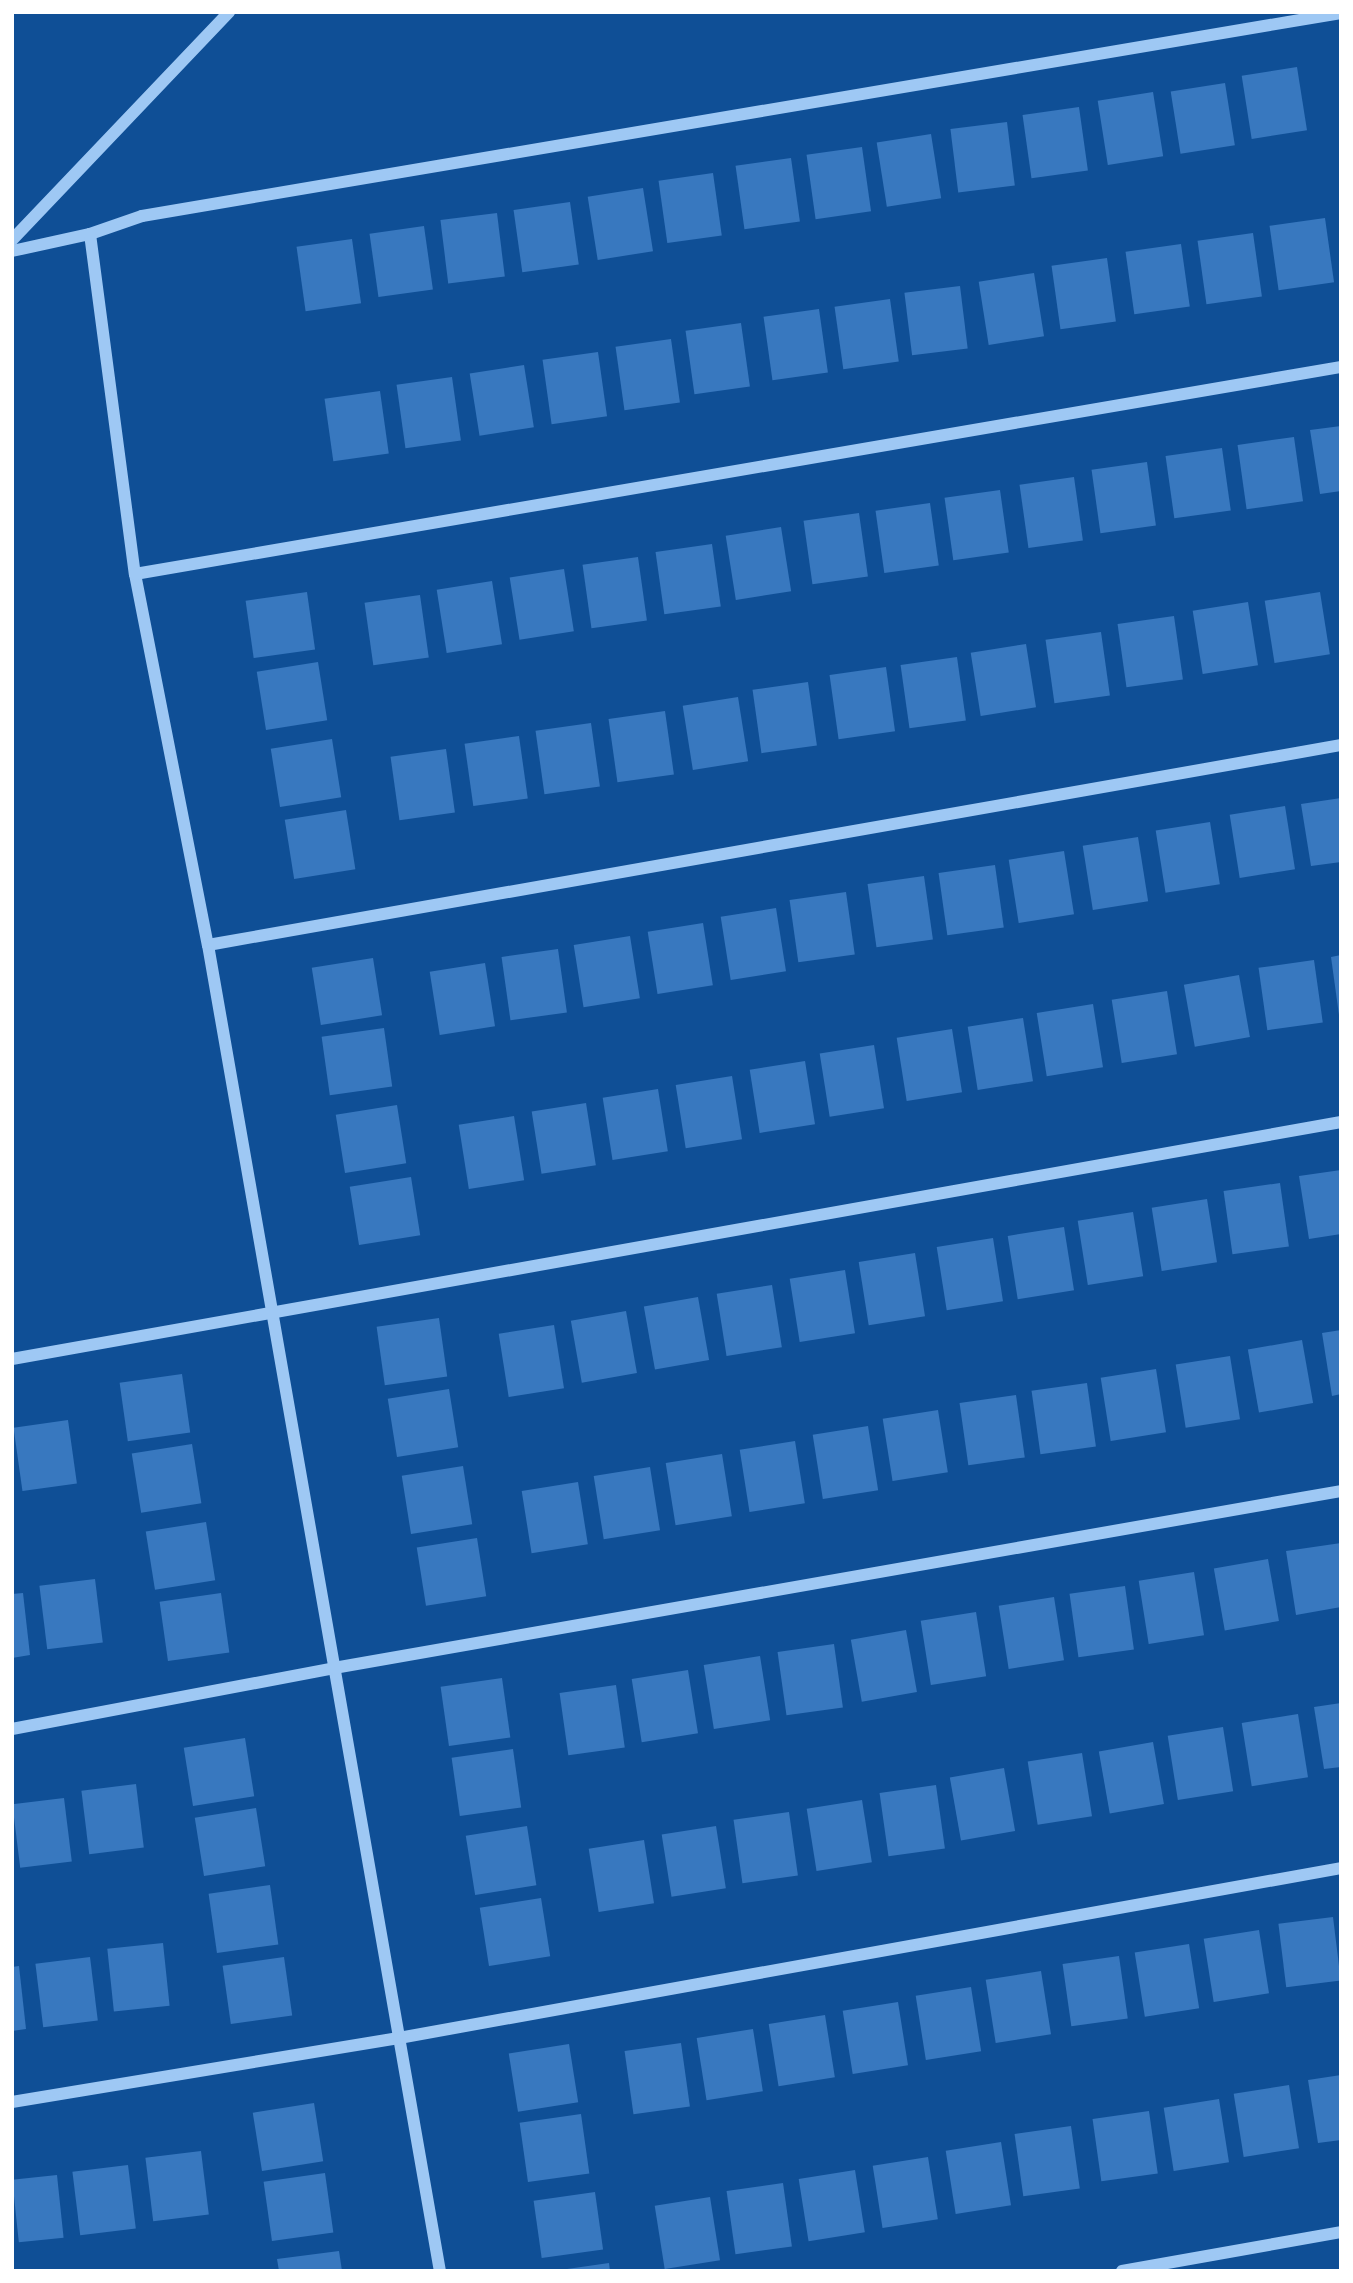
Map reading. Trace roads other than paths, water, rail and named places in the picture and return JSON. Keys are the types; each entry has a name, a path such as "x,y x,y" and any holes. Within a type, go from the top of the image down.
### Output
{"street":[{"path":"12,240 229,12"},
{"path":"12,251 90,234 142,216 1341,13"},
{"path":"90,234 135,574 208,945 440,2271"},
{"path":"135,574 1341,367"},
{"path":"208,945 1341,745"},
{"path":"12,1359 272,1309 1341,1122"},
{"path":"12,1729 334,1668 1341,1491"},
{"path":"12,2102 399,2038 1341,1868"},
{"path":"1122,2271 1341,2232"}]}
